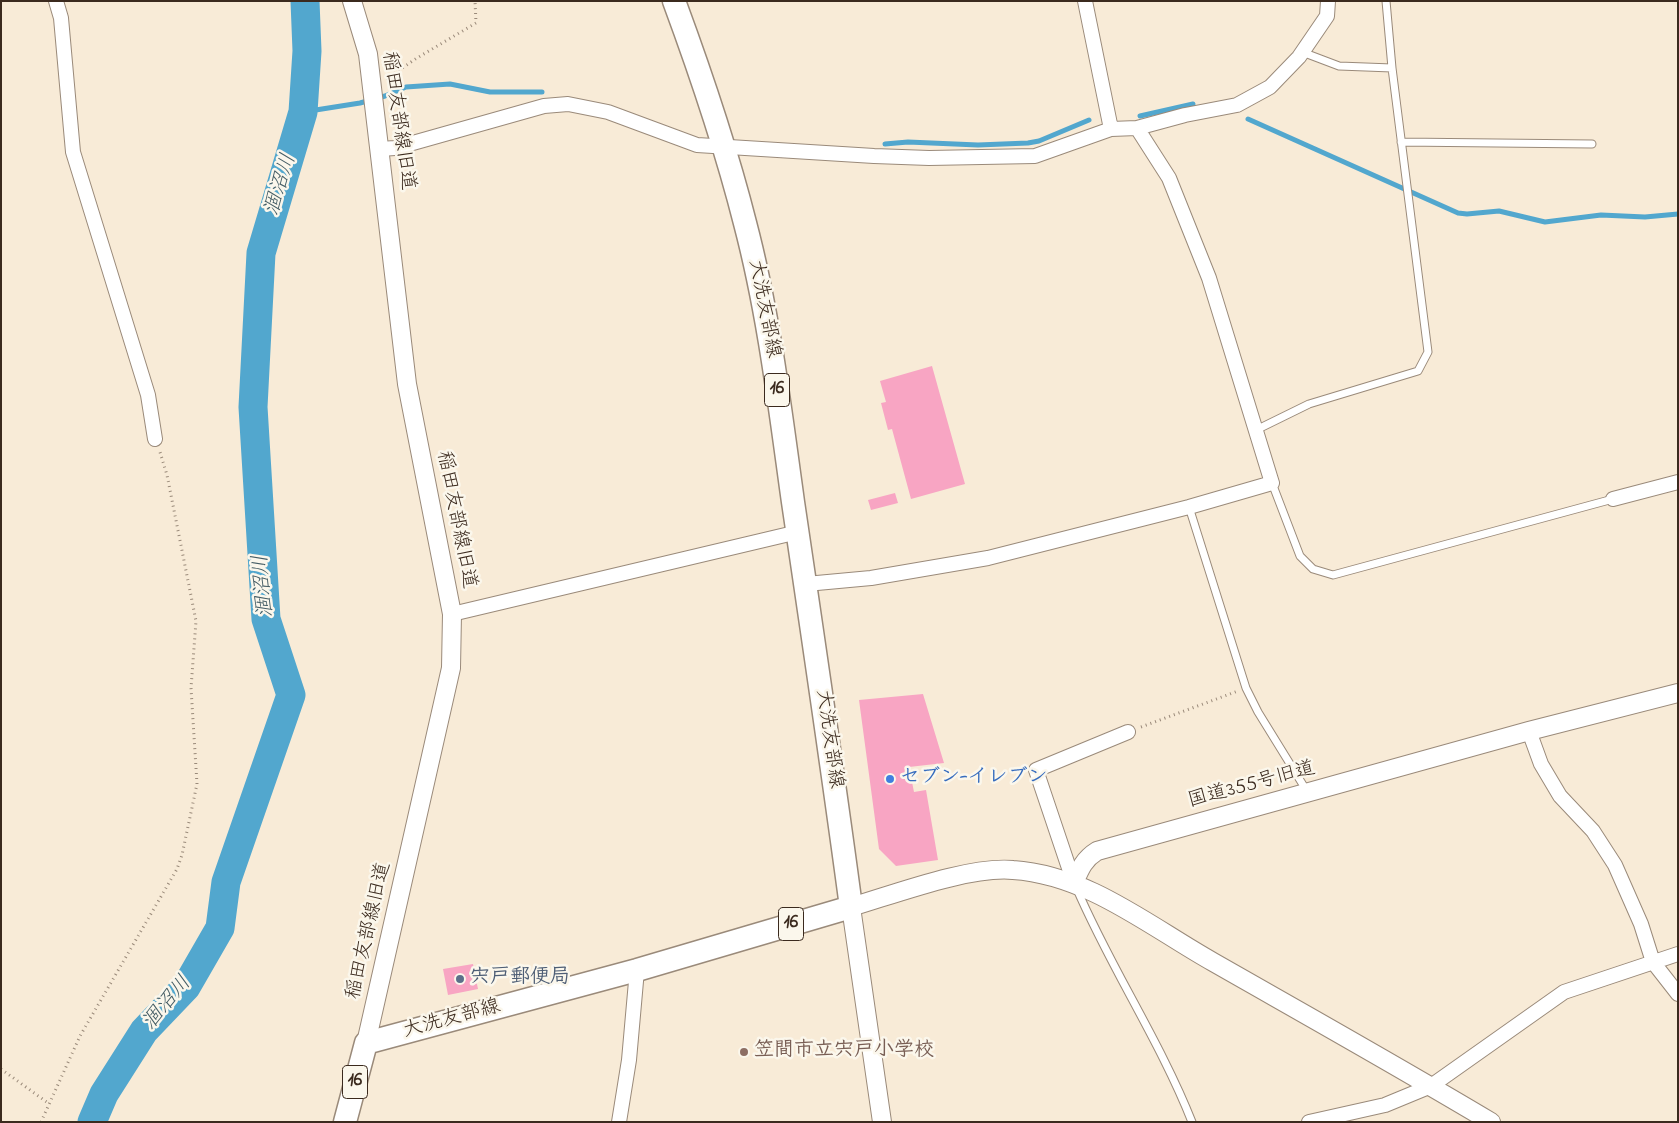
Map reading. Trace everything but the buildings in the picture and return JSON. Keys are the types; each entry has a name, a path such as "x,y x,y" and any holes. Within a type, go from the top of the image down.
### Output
{"main road":[{"name":"大洗友部線","path":"366,1043 637,970 852,907 806,584 758,278 724,148 674,1"},
{"name":"16","path":"345,1122 366,1043"}],"street":[{"path":"56,1 61,18 73,152 148,395 155,439"},
{"name":"稲田友部線旧道","path":"352,1 368,54 407,384 452,614 453,642 451,668 366,1043"},
{"path":"1085,1 1111,129"},
{"path":"380,149 395,148 544,106 568,104 608,112 697,145 929,158 1035,156 1111,129 1138,128 1185,115 1237,105 1270,87 1302,52 1327,16 1328,1"},
{"path":"806,584 871,578 937,568 1189,507 1272,483 1210,278 1169,178 1138,128"},
{"path":"1613,499 1678,482"},
{"path":"452,614 798,532"},
{"name":"国道355号旧道","path":"1074,882 1082,864 1097,851 1529,731 1678,693"},
{"path":"1529,731 1541,764 1560,796 1593,832 1615,865 1641,924 1653,962 1678,994"},
{"path":"1074,882 1036,770 1128,732"},
{"path":"882,1122 852,907 990,870 1012,870 1074,882 1492,1122"},
{"path":"1309,1122 1384,1105 1431,1086 1564,992 1678,954"},
{"path":"619,1122 630,1060 637,970"}],"lane":[{"path":"1256,430 1309,404 1418,371 1428,352 1392,68 1386,1"},
{"path":"1302,52 1339,66 1392,68"},
{"path":"1401,142 1592,144"},
{"path":"1272,483 1300,556 1313,569 1332,575 1613,499"},
{"path":"1189,507 1246,688 1258,712 1308,793"},
{"path":"1074,882 1093,926 1123,981 1192,1122"}],"path":[{"path":"372,90 416,58 476,23 475,1"},
{"path":"41,1122 48,1103 84,1028 177,869 182,855 197,784 191,688 196,621 167,475 155,439"},
{"path":"1128,732 1246,688"},
{"path":"1,1069 48,1103"}],"waterway":[{"name":"涸沼川","path":"92,1122 104,1094 144,1031 186,987 220,928 226,882 291,695 266,619 253,407 261,253 303,112 307,51 305,1"},
{"path":"303,112 360,103 385,96 406,87 450,84 490,92 542,92"},
{"path":"1140,116 1193,104"},
{"path":"1248,119 1458,213 1499,211 1545,222 1601,215 1645,217 1678,214"},
{"path":"885,144 908,142 978,145 1028,143 1039,141 1089,120"}],"place":[{"name":"セブン-イレブン","path":"890,779"},
{"name":"宍戸郵便局","path":"460,979"},
{"name":"笠間市立宍戸小学校","path":"744,1052"}]}
